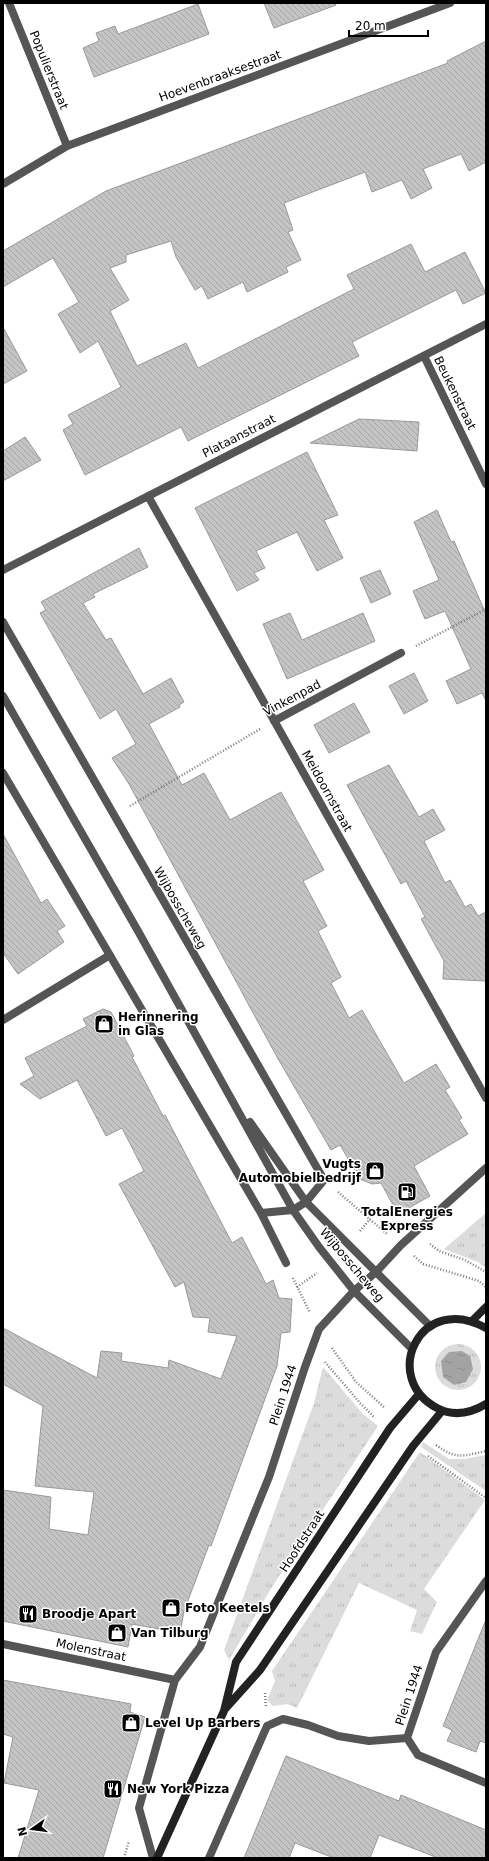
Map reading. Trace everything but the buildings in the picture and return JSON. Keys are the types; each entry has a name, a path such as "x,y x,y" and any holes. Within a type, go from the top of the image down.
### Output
{"main road":[{"path":"473,1320 486,1307"},
{"path":"486,1328 473,1320 462,1318 451,1318 430,1326 419,1337 412,1349 410,1360 410,1372 413,1384 419,1394 429,1404 442,1411 465,1413 486,1404"},
{"name":"Hoofdstraat","path":"157,1858 224,1711 236,1662 390,1428 419,1394"},
{"name":"Hoofdstraat","path":"224,1711 260,1670 413,1446 442,1411"}],"street":[{"name":"Populierstraat","path":"9,3 67,146"},
{"name":"Hoevenbraaksestraat","path":"3,184 67,146 450,3"},
{"name":"Plataanstraat","path":"3,570 486,324"},
{"name":"Beukenstraat","path":"424,356 486,484"},
{"name":"Meidoornstraat","path":"148,496 486,1098"},
{"name":"Wijbosscheweg","path":"3,622 113,816 324,1180 306,1202 293,1210 261,1213"},
{"name":"Vinkenpad","path":"274,721 401,653"},
{"name":"Wijbosscheweg","path":"3,696 228,1091 293,1210 319,1247 354,1291 412,1349"},
{"path":"3,773 261,1213 286,1263"},
{"path":"3,1020 110,955"},
{"name":"Wijbosscheweg","path":"228,1091 306,1202 430,1326"},
{"name":"Plein 1944","path":"175,1680 200,1647 269,1478 319,1329 354,1291 376,1272 414,1232 486,1168"},
{"name":"Plein 1944","path":"407,1738 436,1652 486,1581"},
{"name":"Molenstraat","path":"3,1644 175,1680"},
{"path":"153,1858 139,1808 175,1680"},
{"path":"210,1858 267,1726 283,1719 308,1725 338,1736 369,1741 407,1738 418,1755 486,1783"}],"path":[{"path":"401,653 486,609"},
{"name":"Vinkenpad","path":"113,816 274,721"},
{"path":"414,1232 439,1251 465,1260 486,1272"},
{"path":"286,1263 319,1329"}],"green space":[{"path":"486,1213 486,1268 478,1262 444,1249"},
{"path":"454,1344 462,1344 471,1348 477,1354 481,1367 477,1380 471,1386 462,1390 454,1390 445,1386 439,1380 435,1371 435,1363 439,1354 445,1348"},
{"path":"323,1367 362,1413 378,1426 272,1587 229,1660 224,1650 314,1403"},
{"path":"423,1442 449,1459 464,1459 486,1455 486,1491 421,1447"},
{"path":"420,1452 485,1500 424,1589 437,1602 422,1634 410,1631 417,1610 359,1583 297,1708 288,1704 273,1706 267,1700 275,1681 272,1671"}],"water":[{"path":"462,1351 470,1356 473,1369 466,1382 454,1385 443,1377 441,1361 449,1352"}],"place":[{"name":"Herinnering in Glas","path":"104,1024"},
{"name":"Vugts Automobielbedrijf","path":"375,1171"},
{"name":"TotalEnergies Express","path":"407,1192"},
{"name":"Foto Keetels","path":"171,1608"},
{"name":"Broodje Apart","path":"28,1614"},
{"name":"Van Tilburg","path":"117,1633"},
{"name":"Level Up Barbers","path":"131,1723"},
{"name":"New York Pizza","path":"113,1789"}]}
